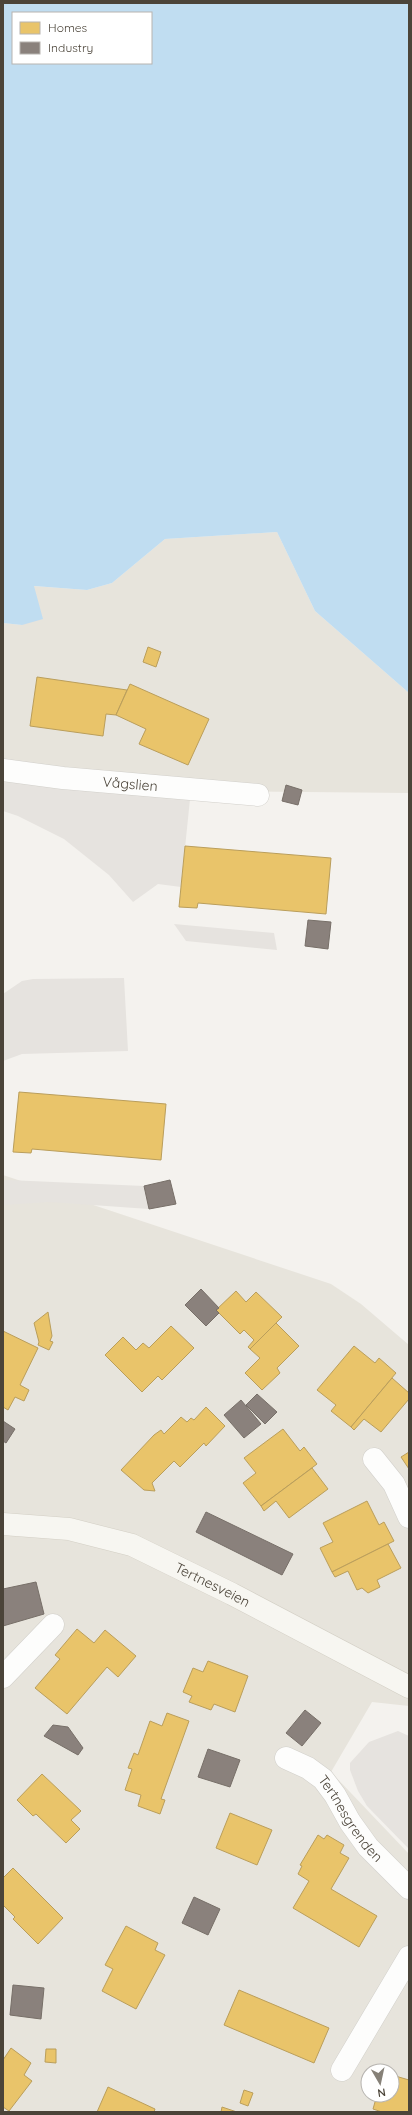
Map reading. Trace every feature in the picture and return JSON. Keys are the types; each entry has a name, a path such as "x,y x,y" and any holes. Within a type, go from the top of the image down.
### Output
{"main road":[{"name":"Tertnesveien","path":"3,1524 69,1529 132,1545 232,1594 409,1687"}],"street":[{"name":"Vågslien","path":"3,770 63,778 258,795"},
{"path":"374,1459 394,1484 409,1517"},
{"path":"3,1677 53,1625"},
{"name":"Tertnesgrenden","path":"286,1758 308,1768 323,1779 335,1795 350,1822 368,1847 409,1888"},
{"path":"342,2070 409,1957"}],"shaded area":[{"path":"277,532 315,611 409,693 409,793 3,789 3,623 22,625 33,586 87,590 112,583 165,539"},
{"path":"3,758 56,766 190,799 181,887 158,884 133,902 109,875 64,839 18,816 3,811"},
{"path":"174,924 274,933 277,950 186,941"},
{"path":"124,978 128,1051 22,1054 3,1061 3,994 22,981 33,979"},
{"path":"3,1175 331,1284 361,1304 409,1345 409,1706 372,1702 331,1772 409,1854 409,2112 3,2112"},
{"path":"3,1181 144,1186 149,1209 49,1202 3,1205"},
{"path":"398,1731 409,1736 409,1849 367,1806 358,1791 350,1770 350,1763 369,1742"}],"water":[{"path":"3,3 409,3 409,693 315,611 277,532 165,539 112,583 87,590 34,586 43,619 22,625 3,623"}],"building: Homes":[{"path":"148,647 161,652 156,667 143,662"},
{"path":"37,677 127,690 116,715 106,714 103,736 30,726"},
{"path":"130,684 209,719 188,765 139,744 146,729 116,715"},
{"path":"185,846 331,858 326,914 198,903 197,908 179,907"},
{"path":"19,1092 166,1104 161,1160 32,1149 31,1153 13,1152"},
{"path":"236,1291 246,1302 256,1292 282,1317 250,1349 248,1347 254,1340 244,1330 240,1334 216,1310"},
{"path":"48,1312 52,1336 50,1341 53,1342 49,1350 38,1345 39,1342 34,1323"},
{"path":"276,1323 299,1346 277,1368 280,1373 262,1390 245,1373 260,1358 250,1349"},
{"path":"171,1326 194,1348 162,1380 158,1376 142,1392 105,1355 123,1337 136,1350 143,1343 149,1348"},
{"path":"3,1331 38,1348 20,1385 29,1390 24,1401 15,1397 8,1410 3,1407"},
{"path":"354,1346 375,1363 379,1358 396,1373 351,1427 331,1411 336,1405 317,1390"},
{"path":"392,1378 409,1393 409,1399 381,1432 364,1419 354,1430 351,1427"},
{"path":"206,1407 225,1426 206,1446 204,1443 180,1467 174,1461 152,1483 155,1491 144,1490 121,1470 154,1435 161,1430 164,1434 181,1417 187,1422 191,1418 194,1420"},
{"path":"283,1429 300,1451 304,1447 317,1464 261,1506 243,1483 256,1473 244,1458"},
{"path":"409,1452 409,1469 401,1457"},
{"path":"312,1468 328,1489 289,1518 276,1501 264,1511 261,1506"},
{"path":"367,1501 379,1525 384,1522 394,1541 332,1572 320,1548 333,1542 323,1523"},
{"path":"388,1544 401,1568 377,1580 380,1587 368,1593 362,1588 357,1590 348,1571 335,1577 332,1572"},
{"path":"77,1629 94,1643 105,1630 136,1656 118,1677 107,1667 67,1714 35,1688 60,1659 55,1655"},
{"path":"208,1661 248,1676 235,1712 214,1704 211,1710 189,1702 192,1696 183,1692 193,1668 203,1672"},
{"path":"167,1713 189,1721 161,1799 165,1800 160,1814 138,1806 141,1795 125,1790 132,1769 128,1768 134,1753 138,1755 150,1721 162,1726"},
{"path":"42,1774 81,1811 71,1820 80,1829 66,1843 36,1814 33,1816 17,1800"},
{"path":"230,1813 272,1830 257,1865 216,1848"},
{"path":"318,1835 324,1839 327,1835 344,1845 340,1853 349,1858 331,1889 377,1916 359,1947 293,1908 309,1881 298,1874 302,1866 300,1865"},
{"path":"13,1868 63,1918 38,1944 13,1919 15,1917 3,1905 3,1878"},
{"path":"126,1926 158,1943 155,1950 165,1955 136,2009 102,1991 113,1969 105,1965"},
{"path":"239,1990 329,2028 314,2063 224,2025"},
{"path":"11,2048 31,2063 24,2075 32,2081 9,2111 3,2107 3,2060"},
{"path":"46,2049 56,2049 56,2063 45,2062"},
{"path":"400,2077 409,2080 409,2112 382,2112 373,2109 375,2103 400,2103"},
{"path":"108,2087 155,2109 154,2112 97,2112"},
{"path":"244,2090 253,2093 248,2106 240,2103"},
{"path":"222,2107 237,2112 221,2112"}],"building: Industry":[{"path":"286,785 302,790 298,805 282,801"},
{"path":"308,920 331,922 328,949 305,946"},
{"path":"170,1180 176,1204 149,1209 144,1186"},
{"path":"201,1289 219,1308 216,1310 219,1313 206,1326 185,1305"},
{"path":"257,1394 277,1412 265,1424 246,1405"},
{"path":"241,1400 261,1424 244,1438 224,1415"},
{"path":"3,1421 15,1429 6,1443 3,1441"},
{"path":"206,1512 293,1554 282,1575 196,1532"},
{"path":"36,1582 44,1614 3,1626 3,1589"},
{"path":"305,1710 321,1723 302,1746 286,1733"},
{"path":"53,1725 68,1727 83,1748 78,1755 44,1736"},
{"path":"208,1749 240,1760 230,1787 198,1777"},
{"path":"194,1897 220,1909 208,1935 182,1923"},
{"path":"13,1985 44,1988 41,2019 10,2015"}]}
